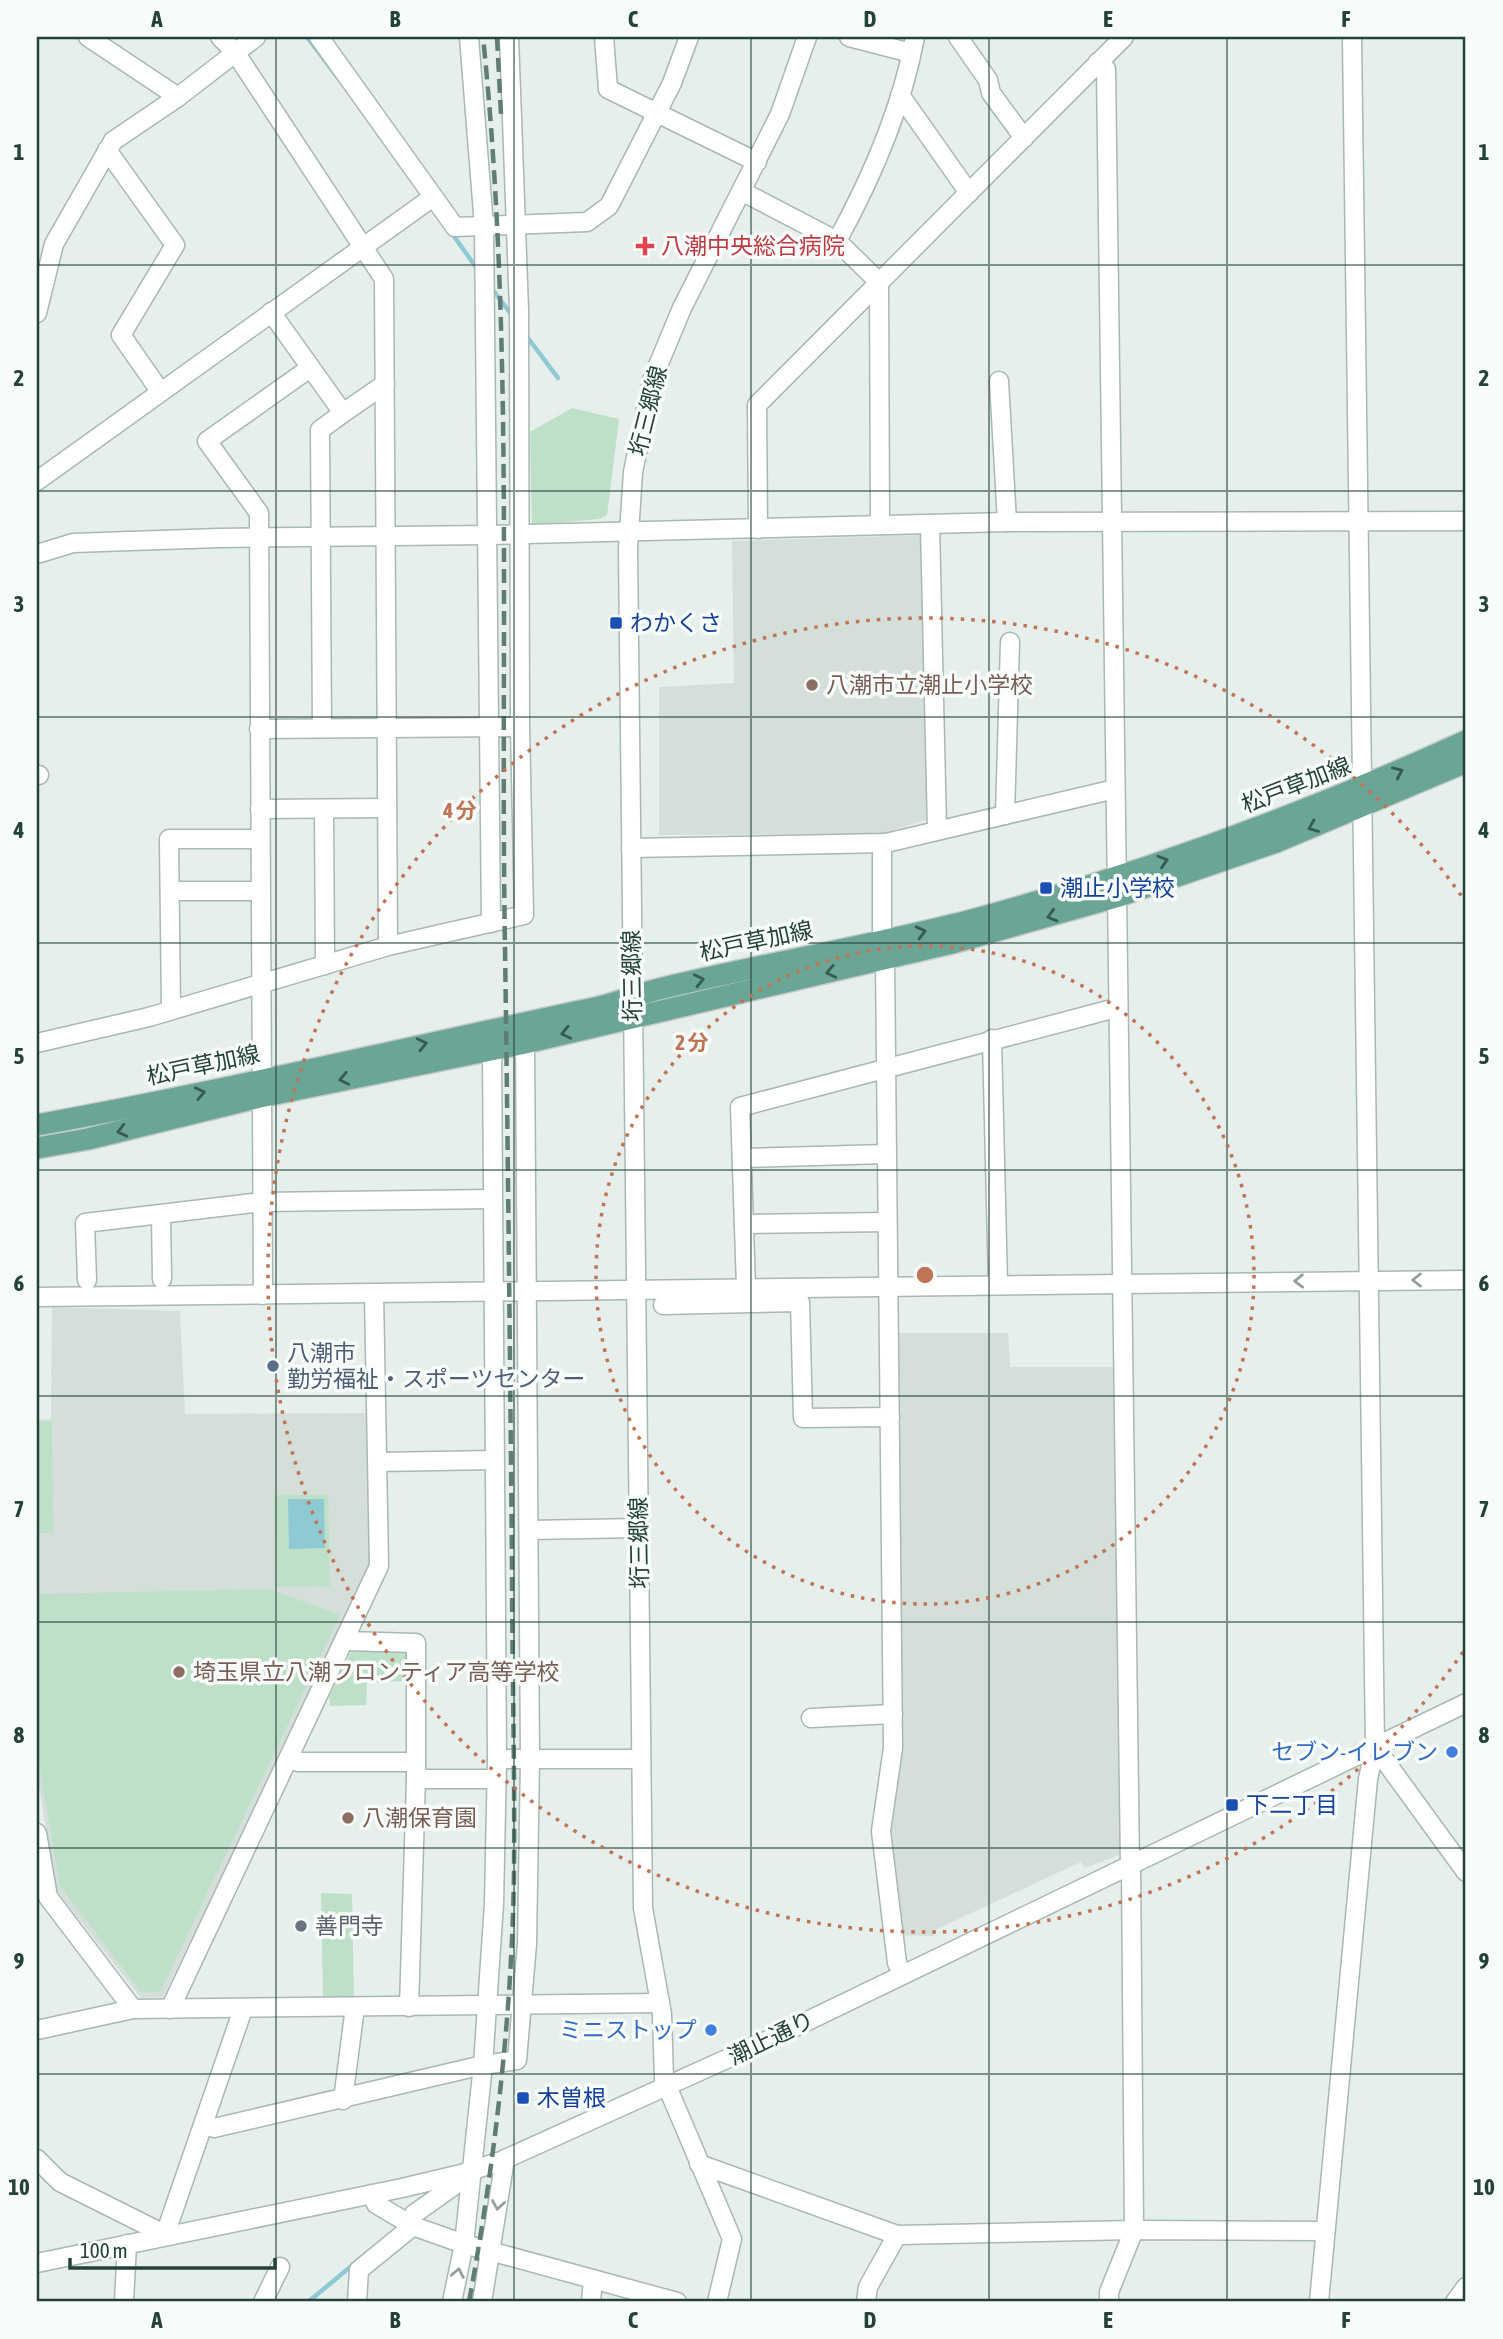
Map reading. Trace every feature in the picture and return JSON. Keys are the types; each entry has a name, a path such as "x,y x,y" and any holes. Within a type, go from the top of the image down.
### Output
{"main road":[{"name":"松戸草加線","path":"1362,797 1466,741"},
{"name":"松戸草加線","path":"37,1125 525,1043 633,1006 883,951 1053,897 1116,887 1281,821 1466,762"},
{"name":"松戸草加線","path":"37,1148 88,1139 260,1088 603,1006 633,1006"}],"street":[{"path":"88,37 178,97"},
{"path":"220,37 235,52 384,279 388,946"},
{"path":"37,313 46,244 113,141 178,97 256,37"},
{"path":"319,37 427,202 454,227 587,222 609,205 657,114 689,37"},
{"path":"469,37 485,263 491,923"},
{"path":"37,1043 171,1010 388,946 524,915 520,727 522,534 519,310 509,37"},
{"path":"604,37 608,89 757,162"},
{"name":"垳三郷線","path":"717,2302 732,2239 667,2088 660,2003 643,1908 629,530 633,472 652,380 682,309 757,162 796,74 807,37"},
{"path":"837,241 863,194 900,95 913,45 849,37"},
{"path":"958,37 988,80 991,93 1024,138"},
{"path":"758,529 757,405 1124,37"},
{"path":"1319,2302 1368,1779 1375,1747 1352,37"},
{"path":"1098,62 1106,69 1116,1008 1134,2230 1109,2292 1109,2302"},
{"path":"900,95 969,193"},
{"path":"107,150 176,245 121,335 160,391"},
{"path":"743,192 837,241 879,282 880,525"},
{"path":"37,481 427,202"},
{"path":"271,312 343,413"},
{"path":"263,1295 259,839 260,539 258,513 207,441 310,368"},
{"path":"999,381 1006,522"},
{"path":"322,729 320,430 385,384"},
{"path":"37,554 73,543 629,530 1006,522 1466,521"},
{"path":"930,525 937,830"},
{"path":"1005,815 1010,642"},
{"path":"259,729 520,727"},
{"path":"631,848 882,843 1115,789"},
{"path":"260,809 387,808"},
{"path":"324,809 325,965"},
{"path":"171,1010 169,839 259,839"},
{"path":"882,843 893,1748 881,1831 897,1963 903,1974"},
{"path":"170,891 260,891"},
{"path":"746,1287 740,1107 1116,1008"},
{"path":"992,1039 998,1284"},
{"path":"204,2125 214,2128 483,2065 517,2060 527,1944 530,1759 525,1043"},
{"path":"452,2302 464,2244 483,2065 497,1779 492,1049"},
{"path":"742,1158 886,1154"},
{"path":"87,1280 85,1223 261,1202 492,1199"},
{"path":"160,1215 162,1279"},
{"path":"744,1224 887,1222"},
{"path":"663,1305 888,1285 1466,1280"},
{"path":"37,1297 495,1293 527,1290 746,1287 801,1294"},
{"path":"170,2009 379,1566 374,1294"},
{"path":"801,1294 803,1418 890,1417"},
{"path":"379,1462 494,1460"},
{"path":"529,1530 639,1528"},
{"path":"345,1641 416,1643 416,1771 409,2007"},
{"name":"潮止通り","path":"37,2263 372,2194 470,2171 505,2159 667,2088 1466,1703"},
{"path":"811,1718 893,1714"},
{"path":"1375,1747 1466,1872"},
{"path":"289,1759 298,1762 497,1779"},
{"path":"497,1759 641,1759"},
{"path":"37,1833 42,1898 133,2009"},
{"path":"37,2030 133,2009 660,2003"},
{"path":"342,2100 355,2007"},
{"path":"37,2159 60,2182 164,2236 243,2009"},
{"path":"482,2302 505,2159"},
{"path":"699,2164 897,2235 1134,2230 1324,2231"},
{"path":"357,2302 359,2270 410,2224 414,2214 455,2185"},
{"path":"372,2194 376,2204 410,2224 464,2244 677,2302"},
{"path":"866,2302 868,2287 897,2235"},
{"path":"124,2302 127,2244"},
{"path":"263,2302 280,2267"},
{"path":"591,2302 593,2279"},
{"path":"1455,2302 1466,2287"}],"shaded area":[{"name":"八潮市立潮止小学校","path":"924,535 929,819 881,834 659,835 659,687 734,683 732,541"},
{"name":"埼玉県立八潮フロンティア高等学校","path":"52,1307 180,1311 185,1414 371,1413 370,1570 163,1997 141,1998 56,1890 37,1774 37,1420 51,1419"},
{"path":"894,1333 1008,1333 1010,1367 1114,1367 1124,1853 1085,1868 1081,1862 937,1929 933,1936 899,1935 884,1827"}],"green space":[{"path":"572,408 619,419 607,515 600,519 532,525 530,432"},
{"path":"52,1421 53,1533 37,1533 37,1422"},
{"path":"274,1495 328,1495 330,1586 275,1587"},
{"path":"269,1589 340,1615 160,1992 141,1992 60,1886 37,1751 37,1594"},
{"path":"404,1651 407,1654 406,1681 367,1683 366,1705 330,1706 329,1697 351,1652"},
{"path":"321,1893 352,1894 354,2000 323,2000"}],"water":[{"path":"288,1499 324,1499 325,1548 289,1549"}],"waterway":[{"path":"307,37 338,78"},
{"path":"451,232 478,270"},
{"path":"490,286 514,318"},
{"path":"525,334 558,378"},
{"path":"308,2302 355,2263"}],"railway":[{"path":"469,2302 487,2195 506,2034 514,1872 504,834 504,492 499,263 483,37"},
{"path":"497,37 501,114"}],"place":[{"name":"八潮中央総合病院","path":"645,246"},
{"name":"わかくさ","path":"616,623"},
{"name":"八潮市立潮止小学校","path":"812,685"},
{"name":"潮止小学校","path":"1046,888"},
{"name":"八潮市 勤労福祉・スポーツセンター","path":"273,1366"},
{"name":"埼玉県立八潮フロンティア高等学校","path":"179,1672"},
{"name":"セブン-イレブン","path":"1452,1752"},
{"name":"下二丁目","path":"1232,1805"},
{"name":"八潮保育園","path":"348,1818"},
{"name":"善門寺","path":"301,1926"},
{"name":"ミニストップ","path":"711,2030"},
{"name":"木曽根","path":"523,2098"}]}
